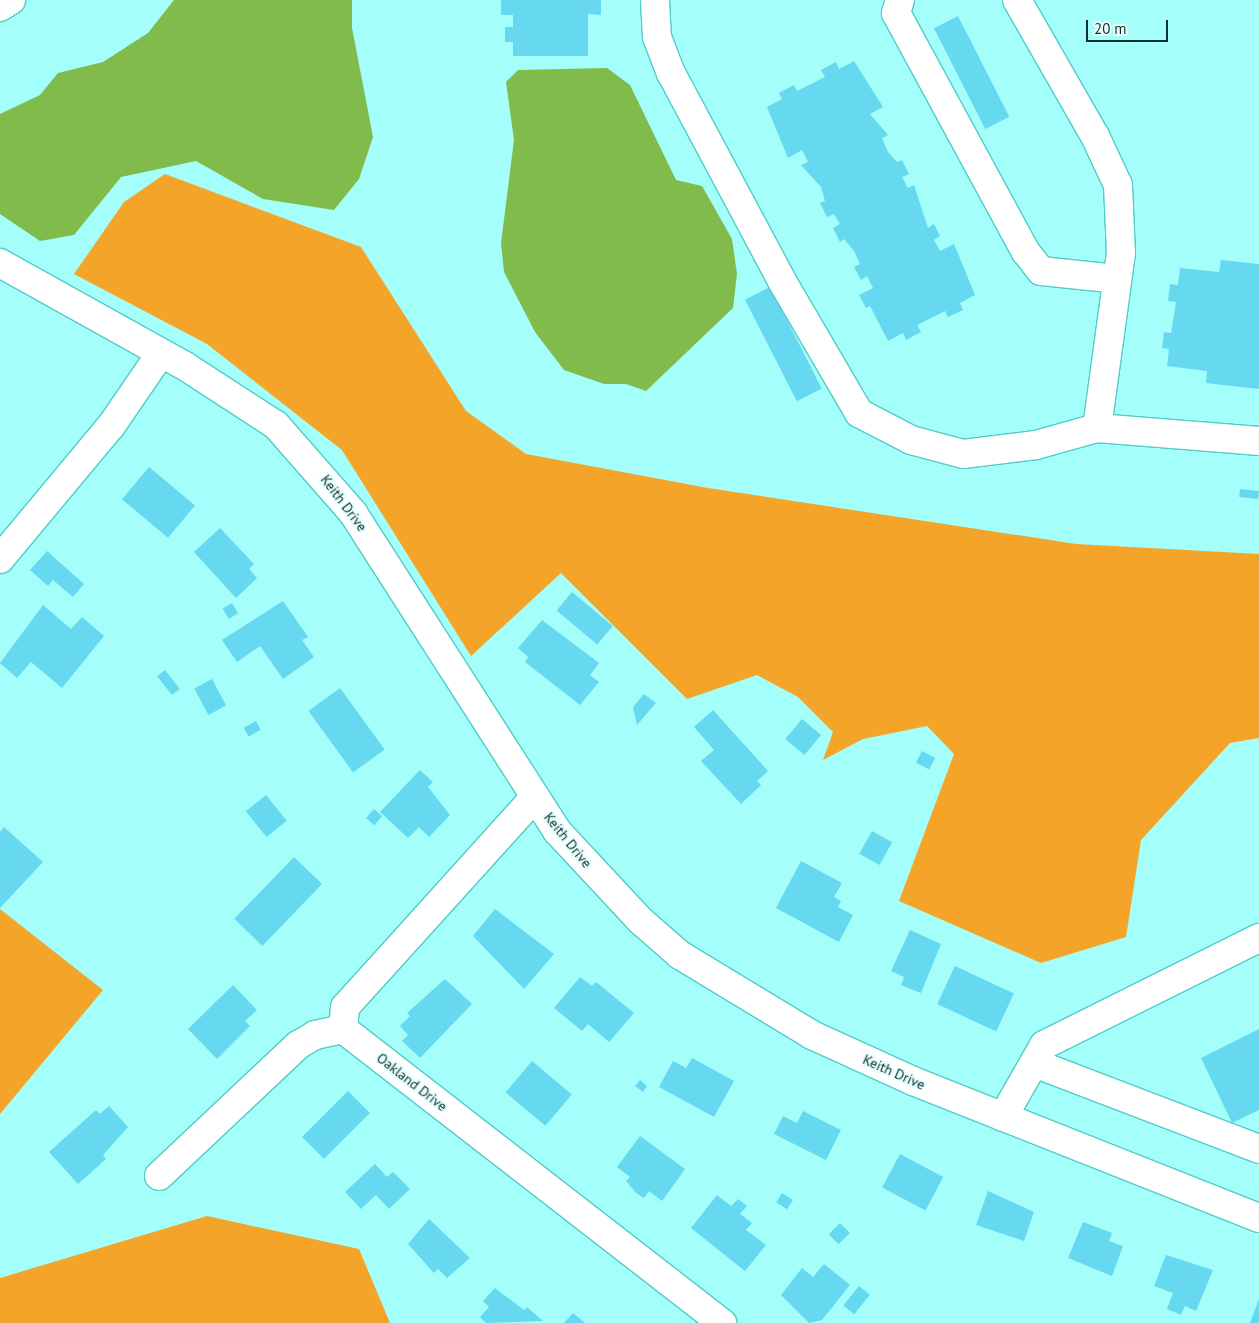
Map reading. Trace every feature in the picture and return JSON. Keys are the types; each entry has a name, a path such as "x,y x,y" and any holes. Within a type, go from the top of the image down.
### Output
{"street":[{"path":"0,7 10,0"},
{"path":"655,0 657,37 671,73 782,281 859,413 911,440 963,454 1036,445 1098,428 1259,441"},
{"path":"900,0 896,13 1026,252 1041,270 1117,279"},
{"path":"1017,0 1095,136 1118,185 1117,279 1098,428"},
{"name":"Keith Drive","path":"0,264 161,353 276,426 325,476 417,609 557,831 596,875 688,961 812,1035 1003,1117 1259,1218"},
{"path":"0,559 111,426 161,353"},
{"path":"159,1176 298,1045 315,1035 343,1029 344,1007 421,918 536,797"},
{"path":"1003,1117 1044,1045 1259,938"},
{"name":"Oakland Drive","path":"343,1029 722,1323"},
{"path":"1034,1063 1259,1148"}],"shaded area":[{"path":"174,0 352,0 352,28 373,137 359,179 334,210 263,199 196,161 121,177 74,235 40,241 0,214 0,114 40,95 58,73 103,62 148,33"},
{"path":"607,68 630,85 676,180 702,186 732,239 737,274 733,308 646,391 626,384 604,384 564,370 535,332 504,272 501,243 514,140 506,82 518,70"},
{"path":"165,174 361,247 466,411 526,454 708,488 1076,544 1259,554 1259,738 1230,743 1141,840 1126,937 1041,963 899,901 954,754 927,726 863,739 823,760 833,732 798,697 757,675 687,699 561,573 471,656 342,450 207,344 74,274 124,202"},
{"path":"0,909 103,990 0,1114"},
{"path":"207,1216 359,1249 390,1323 0,1323 0,1278"}],"building":[{"path":"501,0 601,0 601,15 588,14 588,56 513,56 513,42 505,42 505,27 513,27 513,15 501,15"},
{"path":"958,16 1009,117 985,129 934,28"},
{"path":"854,61 883,107 870,114 888,135 882,138 888,152 897,162 902,160 909,174 902,177 908,188 914,185 928,228 934,224 940,236 934,240 940,251 954,244 975,295 960,303 963,310 948,317 945,311 917,325 921,332 906,340 903,333 888,341 870,306 866,308 859,295 873,288 867,276 861,280 854,267 860,264 854,251 844,239 840,242 833,228 840,224 834,214 827,217 820,203 825,201 821,187 801,165 808,162 802,150 788,158 767,107 782,99 779,93 794,85 797,91 825,77 821,70 836,62 839,69"},
{"path":"1221,260 1259,264 1259,389 1206,383 1207,371 1167,366 1169,349 1162,348 1164,332 1171,333 1176,302 1168,301 1170,284 1178,285 1180,268 1219,272"},
{"path":"770,287 822,389 797,401 745,300"},
{"path":"149,467 195,506 168,538 122,499"},
{"path":"1240,489 1259,491 1258,499 1239,497"},
{"path":"220,528 254,564 249,569 257,578 236,598 194,552"},
{"path":"47,551 84,584 73,597 53,580 48,586 30,570"},
{"path":"572,592 613,626 597,644 557,610"},
{"path":"283,601 308,637 302,640 314,657 283,679 260,646 237,662 222,640"},
{"path":"232,603 238,613 229,619 223,609"},
{"path":"43,605 71,629 82,617 104,636 62,688 31,662 17,678 0,663"},
{"path":"542,620 599,663 590,675 599,682 580,705 525,662 528,657 518,648"},
{"path":"165,670 180,689 172,695 157,676"},
{"path":"212,679 226,705 208,715 194,688"},
{"path":"340,688 385,749 353,772 308,711"},
{"path":"644,694 656,703 637,725 633,707"},
{"path":"713,710 768,771 757,781 761,785 741,804 701,761 714,750 694,727"},
{"path":"802,719 821,735 804,755 785,739"},
{"path":"256,721 261,730 249,737 244,728"},
{"path":"922,751 935,758 929,770 916,762"},
{"path":"420,770 433,782 428,787 450,815 429,837 419,827 408,838 380,812"},
{"path":"266,795 287,821 267,837 246,811"},
{"path":"374,809 382,816 374,825 366,818"},
{"path":"4,827 43,862 0,908 0,832"},
{"path":"872,831 892,842 880,865 859,854"},
{"path":"294,857 322,884 262,946 234,919"},
{"path":"801,861 842,883 834,897 841,901 838,907 853,915 839,942 776,908"},
{"path":"495,909 554,954 524,989 473,936"},
{"path":"910,930 941,944 921,993 901,985 904,977 891,971"},
{"path":"955,966 1014,993 996,1032 937,1004"},
{"path":"580,977 592,986 596,982 634,1013 609,1042 588,1024 582,1031 554,1008"},
{"path":"445,979 472,1004 420,1058 402,1041 408,1035 400,1026 410,1016 407,1013"},
{"path":"233,985 257,1010 245,1021 250,1026 217,1059 188,1029"},
{"path":"1259,1029 1259,1110 1232,1123 1201,1058"},
{"path":"692,1058 734,1081 714,1117 659,1087 673,1061 686,1068"},
{"path":"532,1061 572,1094 545,1126 506,1092"},
{"path":"640,1080 647,1086 643,1092 635,1086"},
{"path":"348,1091 370,1113 324,1159 302,1137"},
{"path":"109,1106 128,1127 103,1155 106,1159 78,1184 49,1152 96,1110 100,1114"},
{"path":"803,1111 841,1130 826,1160 774,1134 783,1116 797,1123"},
{"path":"640,1136 685,1169 662,1201 649,1191 644,1198 636,1193 626,1181 630,1177 617,1167"},
{"path":"900,1154 943,1177 925,1211 882,1188"},
{"path":"375,1164 387,1177 393,1172 410,1189 389,1209 376,1195 361,1209 345,1192"},
{"path":"988,1191 1034,1212 1024,1241 976,1225"},
{"path":"782,1193 793,1200 787,1209 776,1202"},
{"path":"717,1195 731,1206 738,1199 747,1206 740,1214 752,1223 746,1230 766,1245 745,1271 691,1228"},
{"path":"429,1219 470,1258 447,1278 438,1269 434,1273 408,1244"},
{"path":"1083,1222 1112,1233 1109,1241 1123,1246 1112,1276 1068,1258"},
{"path":"840,1223 850,1233 839,1244 829,1234"},
{"path":"1166,1255 1213,1270 1196,1311 1185,1306 1181,1315 1167,1309 1173,1293 1154,1286"},
{"path":"824,1264 850,1285 822,1320 809,1323 781,1295 802,1268 813,1277"},
{"path":"859,1286 870,1295 854,1314 843,1305"},
{"path":"495,1288 524,1310 527,1307 543,1321 486,1323 480,1317 489,1307 483,1301"},
{"path":"1259,1299 1259,1323 1250,1323"},
{"path":"573,1313 585,1323 564,1323"}]}
